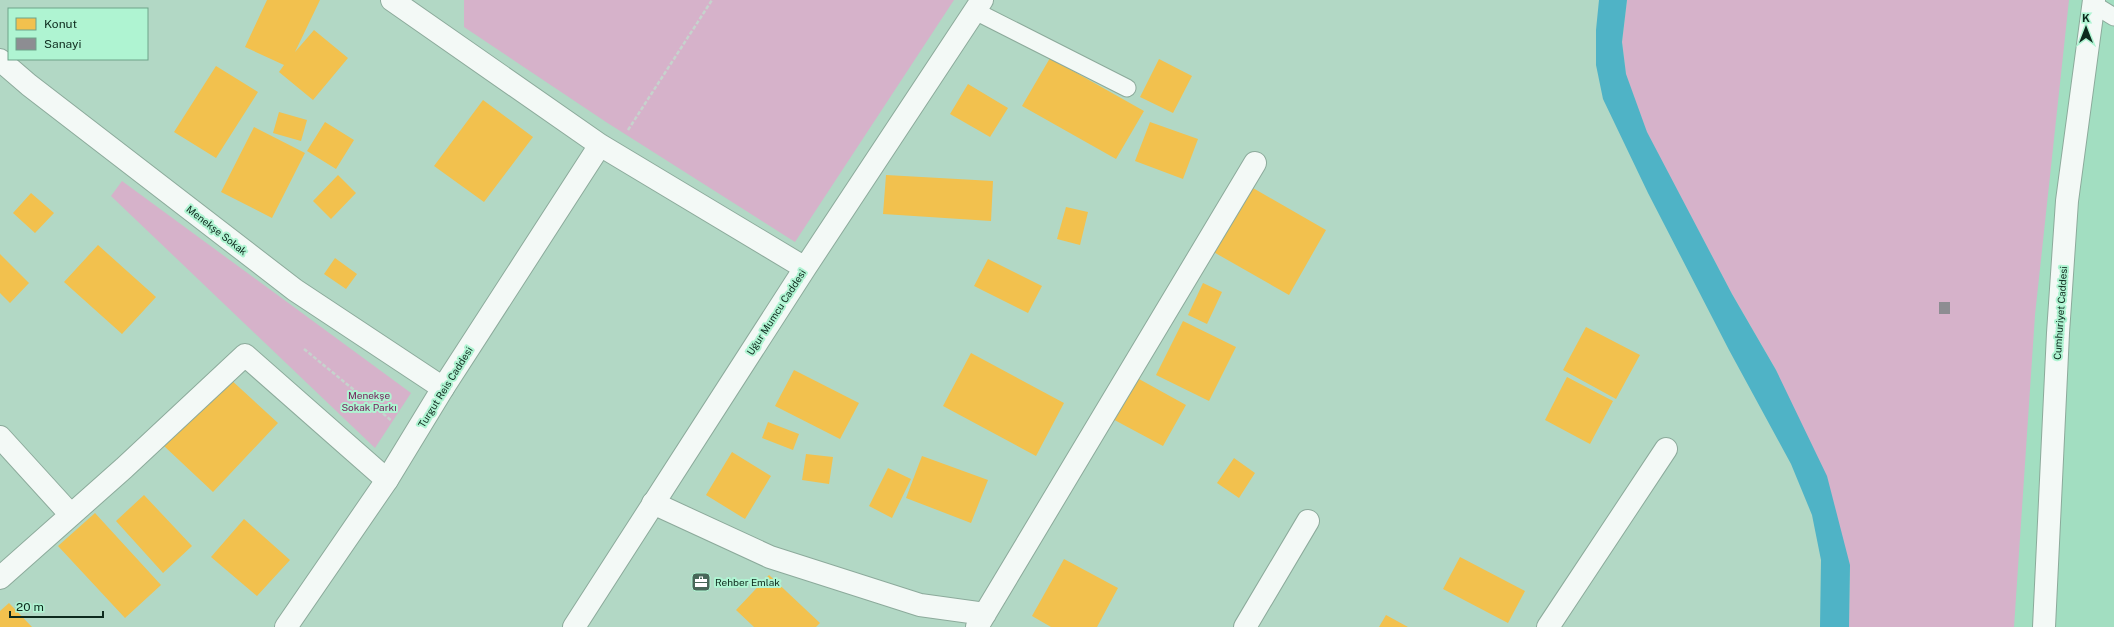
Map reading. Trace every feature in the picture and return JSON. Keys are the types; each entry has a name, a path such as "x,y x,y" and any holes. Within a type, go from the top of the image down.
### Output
{"street":[{"path":"392,0 600,145 805,268"},
{"name":"Cumhuriyet Caddesi","path":"2044,627 2058,333 2068,201 2093,2"},
{"name":"Uğur Mumcu Caddesi","path":"574,627 805,268 979,5"},
{"name":"Menekşe Sokak","path":"0,60 29,85 295,290 443,388"},
{"name":"Turgut Reis Caddesi","path":"286,627 387,480 414,438 443,388 600,145"},
{"path":"653,503 770,557 920,605 981,620 1255,163"},
{"path":"0,578 71,515 245,355 387,480"},
{"path":"0,437 71,515"},
{"path":"1548,627 1666,449"},
{"path":"1245,627 1308,521"}],"lane":[{"path":"2093,2 2114,17"},
{"path":"979,5 1127,88"}],"path":[{"path":"600,145 620,142 712,0"},
{"path":"304,349 414,438"}],"shaded area":[{"path":"1679,0 2114,0 2114,627 1879,627"}],"green space":[{"path":"464,0 954,0 795,242 606,122 464,27"},
{"path":"1627,0 2069,0 2035,315 2014,627 1849,627 1850,565 1776,370 1732,294 1647,133 1626,75 1622,42"},
{"name":"Menekşe Sokak Parkı","path":"122,181 411,393 375,448 111,196"}],"water":[{"path":"1599,0 1627,0 1622,42 1626,74 1647,132 1732,294 1776,370 1827,476 1850,565 1849,627 1820,627 1821,560 1812,515 1791,464 1729,350 1648,193 1603,99 1596,65 1596,30"}],"building: Konut":[{"path":"267,0 320,0 295,52 314,30 348,58 313,100 279,72 284,65 245,47"},
{"path":"1050,58 1144,111 1116,159 1022,106"},
{"path":"1159,59 1192,76 1173,113 1140,97"},
{"path":"216,66 258,92 216,158 174,132"},
{"path":"968,84 1008,108 990,137 950,114"},
{"path":"483,100 533,137 484,202 434,166"},
{"path":"279,112 307,120 301,141 273,133"},
{"path":"325,122 354,140 336,169 307,151"},
{"path":"1150,122 1198,139 1183,179 1135,161"},
{"path":"254,127 305,153 272,218 221,192"},
{"path":"338,175 356,193 331,219 313,201"},
{"path":"886,175 993,181 991,221 883,214"},
{"path":"1234,177 1326,230 1289,295 1196,242"},
{"path":"31,193 54,213 35,233 13,213"},
{"path":"1066,207 1088,212 1080,245 1057,239"},
{"path":"98,245 156,297 122,334 64,282"},
{"path":"0,254 29,283 10,303 0,293"},
{"path":"335,258 357,274 346,289 324,274"},
{"path":"988,259 1042,286 1028,313 974,286"},
{"path":"1203,283 1222,292 1207,324 1188,315"},
{"path":"1183,321 1236,347 1209,401 1156,375"},
{"path":"1586,327 1640,355 1616,399 1563,370"},
{"path":"971,353 1064,403 1036,456 943,406"},
{"path":"794,370 859,403 840,439 775,406"},
{"path":"1130,374 1186,405 1163,446 1107,416"},
{"path":"1567,377 1613,401 1590,444 1545,420"},
{"path":"229,378 278,423 213,492 164,446"},
{"path":"768,422 799,434 793,450 762,438"},
{"path":"732,452 771,476 745,519 706,495"},
{"path":"806,454 833,457 829,484 802,480"},
{"path":"922,456 988,480 971,523 906,498"},
{"path":"1234,458 1255,473 1239,498 1217,483"},
{"path":"888,468 911,479 892,518 869,506"},
{"path":"144,495 192,546 163,573 116,521"},
{"path":"95,513 161,585 125,618 58,546"},
{"path":"244,519 290,560 257,596 211,557"},
{"path":"1460,557 1525,591 1508,623 1443,589"},
{"path":"1064,559 1118,588 1097,627 1051,627 1032,616"},
{"path":"769,575 820,623 816,627 754,627 736,610"},
{"path":"9,603 32,627 0,627 0,611"},
{"path":"1386,615 1408,627 1379,627"}],"building: Sanayi":[{"path":"1939,302 1950,302 1950,314 1939,314"}],"place":[{"name":"Rehber Emlak","path":"701,582"}]}
